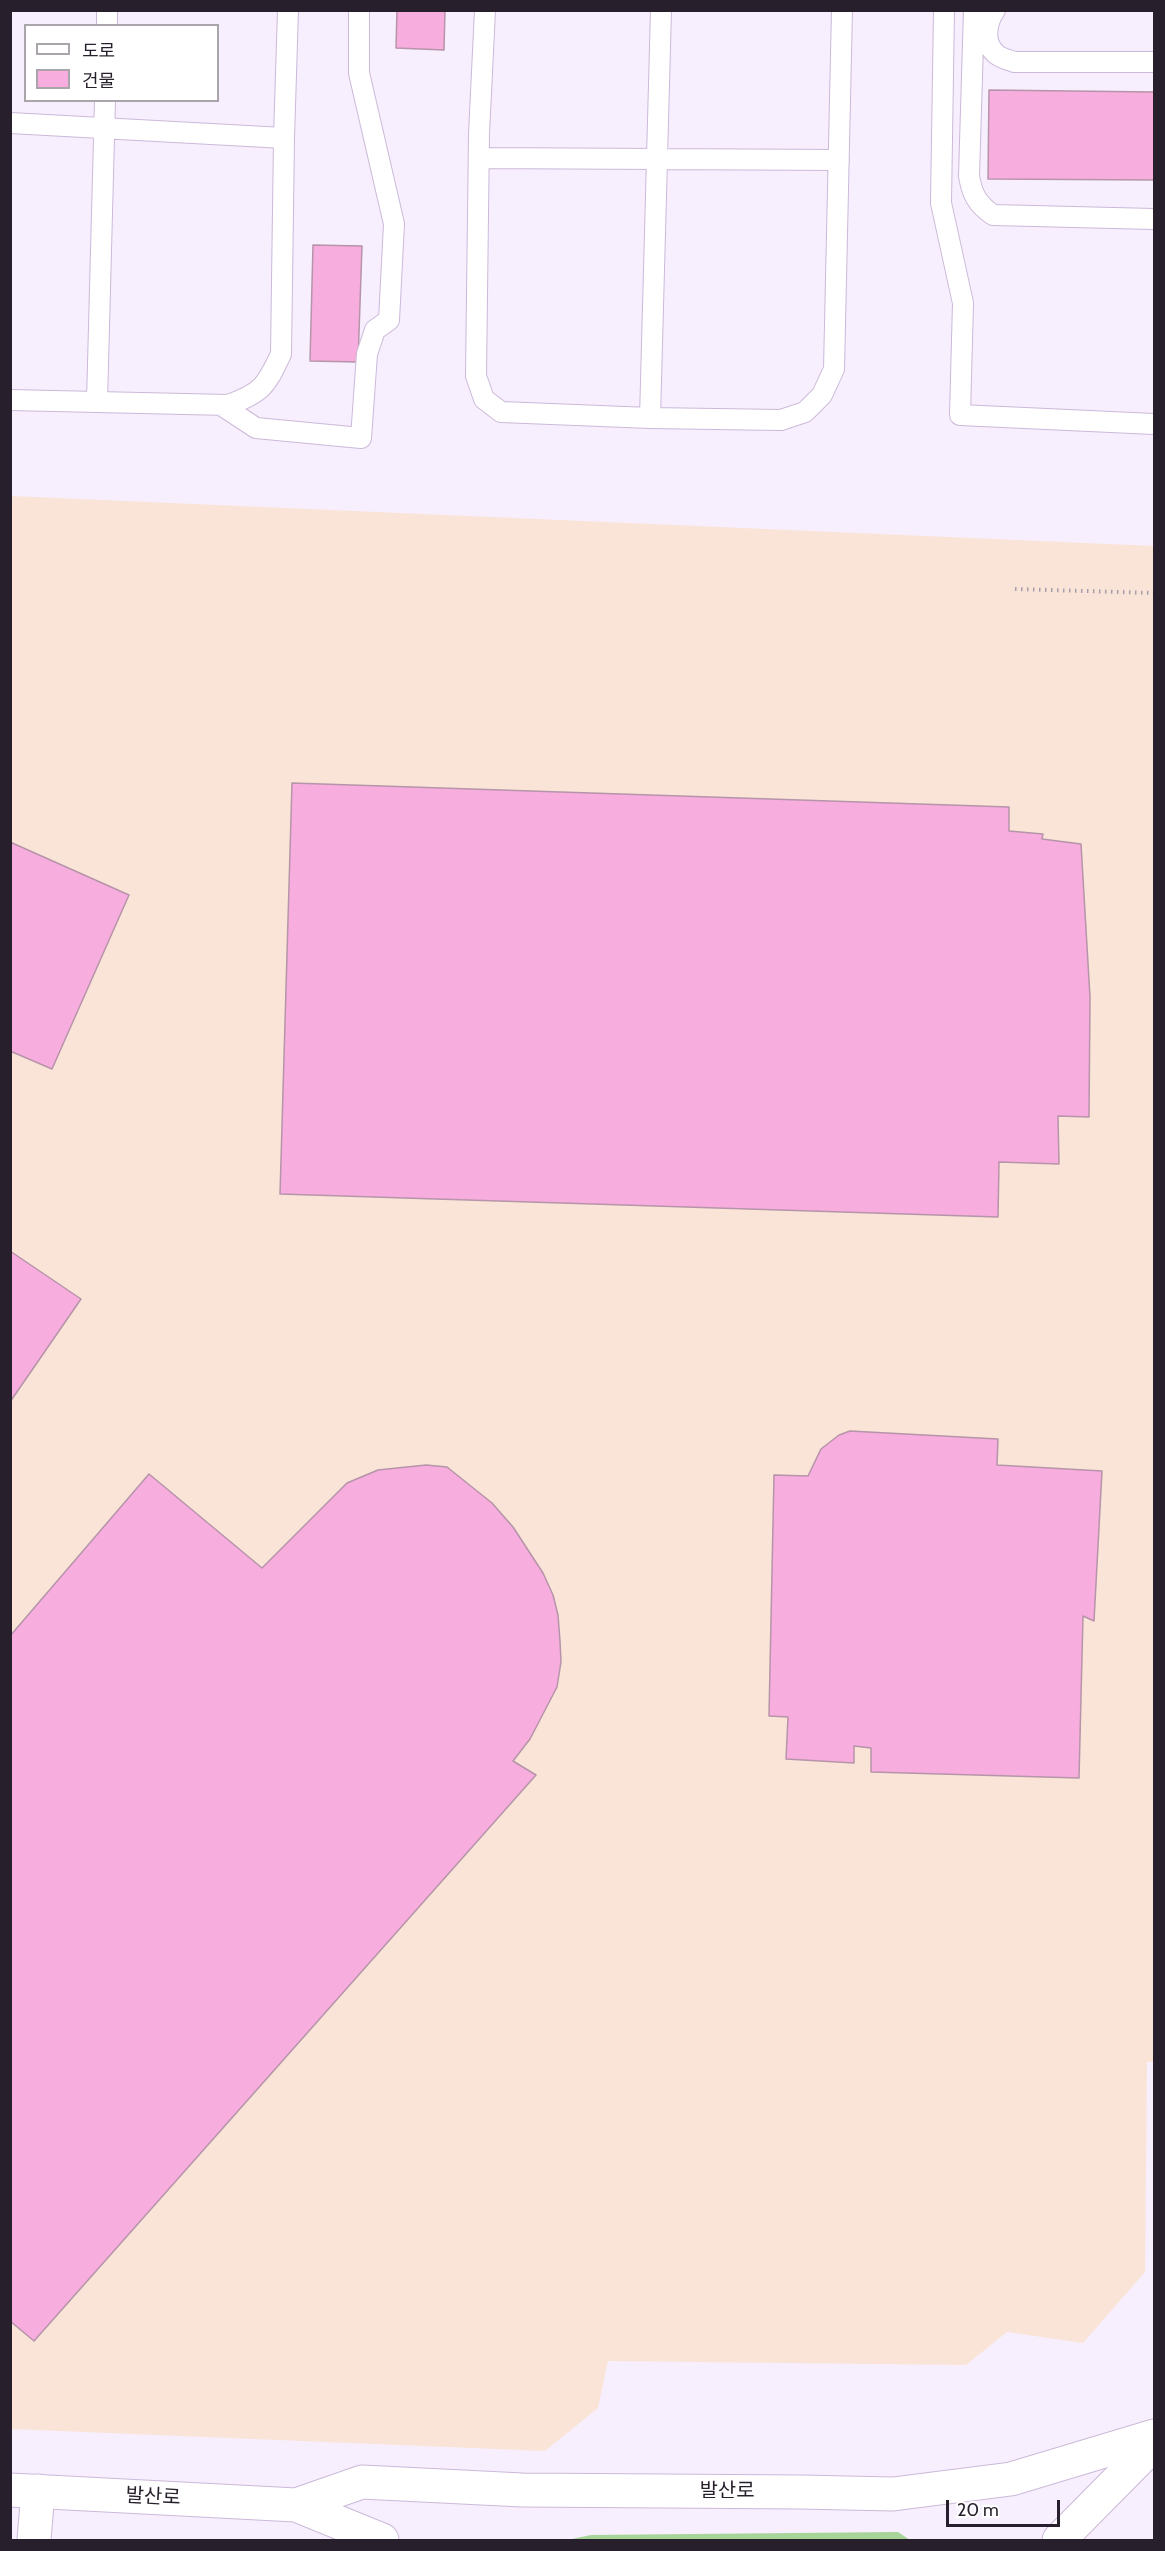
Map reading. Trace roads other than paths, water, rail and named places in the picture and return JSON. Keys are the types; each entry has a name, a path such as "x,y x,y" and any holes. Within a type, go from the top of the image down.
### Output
{"street":[{"name":"발산로","path":"296,2505 362,2482 522,2490 893,2494 1011,2479 1155,2436"},
{"path":"1059,2541 1155,2444"},
{"name":"발산로","path":"24,2491 296,2505 375,2536 382,2541"},
{"path":"24,2491 34,2541"}],"lane":[{"path":"10,400 228,405 252,397 269,380 281,354 288,10"},
{"path":"221,405 256,428 361,438 367,354 375,330 389,320 394,224 359,73 359,10"},
{"path":"485,10 479,158 476,376 484,399 501,412 781,420 805,412 822,395 834,369 842,10"},
{"path":"650,418 661,10"},
{"path":"944,10 941,203 963,303 960,415 1155,424"},
{"path":"974,10 969,176 972,192 980,206 993,215 1155,219"},
{"path":"994,10 987,21 988,41 996,54 1014,62"},
{"path":"972,62 1155,62"},
{"path":"97,402 105,102"},
{"path":"10,123 284,138"},
{"path":"479,158 839,160"}]}
